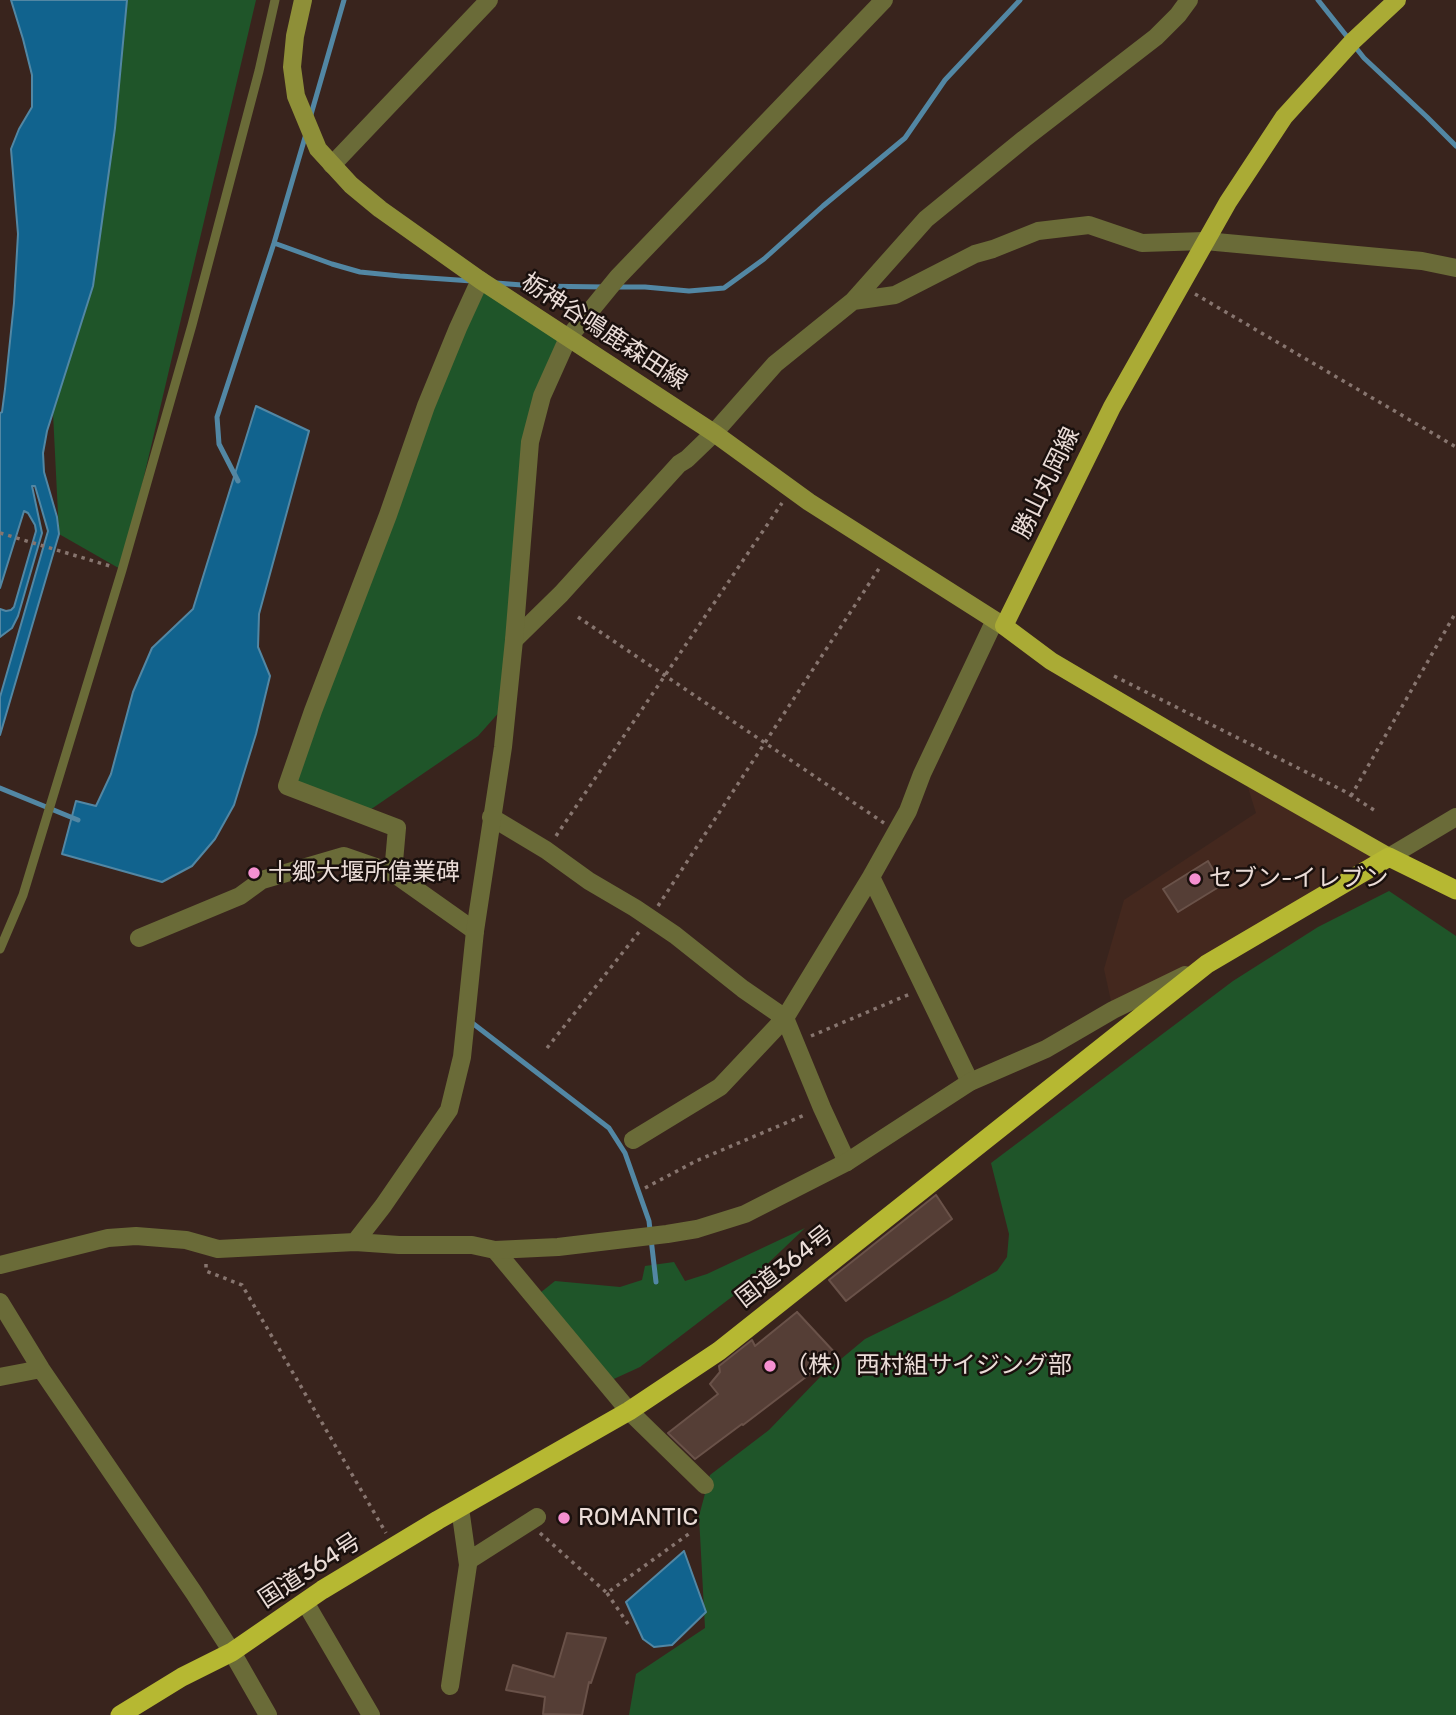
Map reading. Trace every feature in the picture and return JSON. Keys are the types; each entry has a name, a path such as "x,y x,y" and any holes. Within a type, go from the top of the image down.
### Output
{"highway":[{"path":"1389,857 1456,890"},
{"name":"国道364号","path":"120,1715 182,1677 232,1652 305,1602 394,1547 629,1411 719,1351 1207,964 1389,857"}],"main road":[{"name":"栃神谷鳴鹿森田線","path":"303,0 292,67 296,96 318,149 351,186 480,281 714,433 791,490 999,624"},
{"name":"勝山丸岡線","path":"999,624 1112,407 1228,202 1284,117 1353,41 1396,0"},
{"path":"999,624 1051,661 1389,857"}],"street":[{"path":"331,165 489,0"},
{"path":"355,1242 449,1110 462,1057 475,931 503,747 530,442 541,396 568,338 618,277 884,0"},
{"path":"514,640 561,594 679,464 714,433 775,365 853,301 926,219 1156,37 1189,0"},
{"path":"853,301 895,295 975,254 1038,231 1089,225 1142,243 1205,241 1422,261 1456,268"},
{"path":"393,873 397,828 287,786 426,406 480,281"},
{"path":"633,1140 720,1087 785,1018 897,832 922,774 999,624"},
{"path":"491,817 650,918 785,1018 847,1162"},
{"path":"1389,857 1456,817"},
{"path":"139,938 240,896 262,880 344,856 393,873 475,931"},
{"path":"871,877 970,1082"},
{"path":"0,1265 108,1238 186,1240 218,1249 355,1242 472,1245 495,1250 558,1247 697,1229 745,1214 847,1162 970,1082 1046,1049 1113,1010 1207,964"},
{"path":"495,1250 629,1411 705,1485"},
{"path":"0,1302 41,1369 194,1593 268,1715"},
{"path":"0,1377 41,1369"},
{"path":"450,1686 468,1561 460,1508"},
{"path":"468,1561 533,1520"},
{"path":"305,1602 371,1715"}],"lane":[{"path":"0,949 23,895 122,569 192,325 275,0"}],"path":[{"path":"1180,285 1456,447"},
{"path":"546,850 791,490"},
{"path":"0,533 122,569"},
{"path":"547,1048 650,918 889,554"},
{"path":"1351,796 1456,612"},
{"path":"578,617 897,832"},
{"path":"1114,676 1374,810"},
{"path":"795,1043 925,988"},
{"path":"645,1188 696,1161 822,1108"},
{"path":"205,1245 206,1270 242,1285 394,1547"},
{"path":"533,1520 607,1593 630,1627"},
{"path":"607,1593 691,1533"}],"shaded area":[{"path":"1247,784 1389,857 1113,1010 1104,969 1124,900 1256,813"}],"green space":[{"path":"106,0 256,0 122,570 59,534 53,413"},
{"path":"480,280 568,338 541,396 502,709 478,736 364,814 287,786"},
{"path":"1389,891 1456,936 1456,1715 629,1715 636,1674 705,1628 699,1516 710,1475 769,1430 823,1374 865,1339 997,1271 1007,1257 1009,1234 991,1163 1233,981 1318,927"},
{"path":"805,1228 737,1293 640,1367 605,1383 535,1297 555,1281 620,1287 642,1280 645,1266 674,1262 685,1281 707,1274"}],"water":[{"path":"11,0 127,0 115,128 93,286 47,431 43,453 44,472 59,534 0,735 0,697 48,531 35,486 32,486 42,533 18,616 12,628 0,637 0,609 6,611 14,607 36,531 28,513 24,511 0,588 0,413 14,303 18,234 11,149 32,107 32,75"},
{"path":"256,406 309,431 259,614 258,647 270,676 256,734 234,805 215,839 192,866 162,882 62,854 76,801 96,806 111,774 133,692 152,648 193,609"},
{"path":"684,1551 706,1612 672,1645 654,1647 643,1639 626,1602"}],"building":[{"path":"1208,861 1222,885 1178,912 1163,889"},
{"path":"936,1195 952,1219 846,1301 829,1280"},
{"name":"（株）西村組サイジング部","path":"797,1312 836,1354 695,1459 668,1433 718,1394 710,1384 720,1372 719,1366 752,1340 755,1346"},
{"path":"567,1633 606,1638 591,1683 589,1682 582,1715 543,1714 545,1697 506,1690 513,1665 554,1677"}],"waterway":[{"path":"310,118 344,0"},
{"path":"615,287 689,291 724,288 764,259 905,138 945,80 1020,0"},
{"path":"1318,0 1364,58 1456,146"},
{"path":"238,481 219,444 217,417 274,243 306,134"},
{"path":"274,243 360,272 472,281"},
{"path":"496,283 605,287"},
{"path":"0,788 78,820"},
{"path":"471,1022 609,1128 625,1153 649,1221 656,1282"}],"place":[{"name":"十郷大堰所偉業碑","path":"254,873"},
{"name":"セブン-イレブン","path":"1195,879"},
{"name":"（株）西村組サイジング部","path":"770,1366"},
{"name":"ROMANTIC","path":"564,1518"}]}
